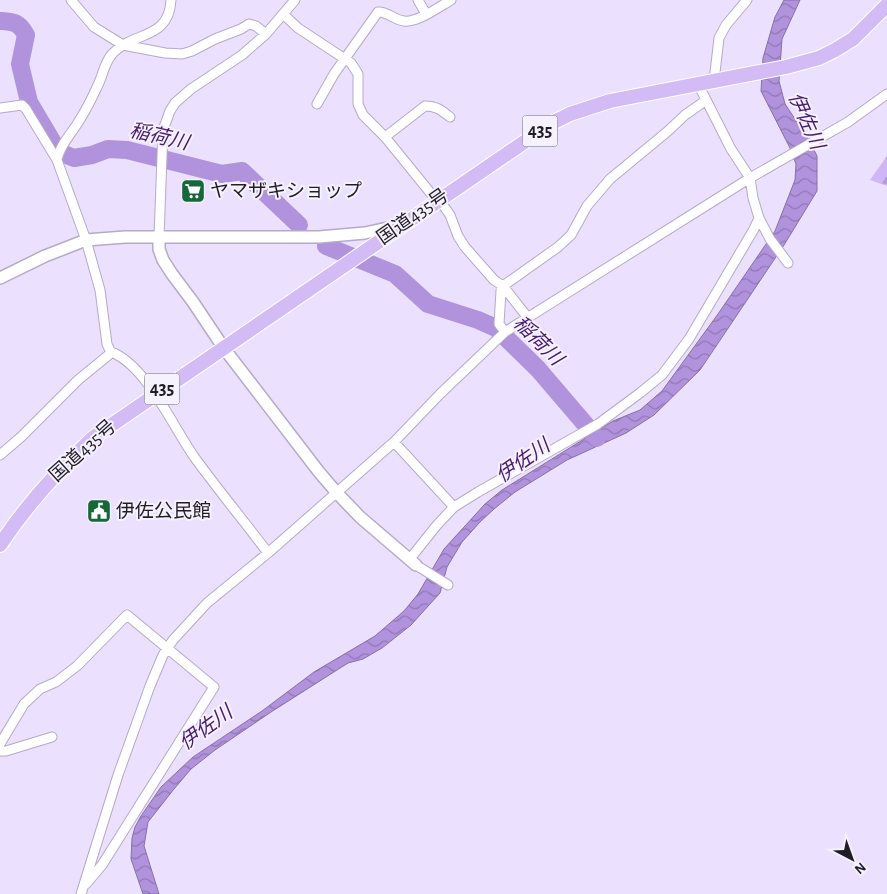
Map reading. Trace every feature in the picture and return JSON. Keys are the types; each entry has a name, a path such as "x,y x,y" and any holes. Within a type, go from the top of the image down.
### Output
{"highway":[{"name":"国道435号","path":"0,545 31,501 94,437 552,122 610,101 786,67 819,58 853,39 887,5"}],"street":[{"path":"71,0 94,27 123,45 165,53 182,54 192,52 215,39 249,24 256,26 266,34"},
{"path":"57,160 68,136 94,94 109,58 131,40 157,30 171,10 171,0"},
{"path":"295,0 266,34 242,55 191,89 175,103 170,111 163,130 159,249 163,260 223,348 337,493 360,517 412,563 448,585"},
{"path":"418,0 426,14"},
{"path":"317,104 334,74 378,12 384,12 404,22 413,21 451,0"},
{"path":"714,81 719,38 726,25 747,0"},
{"path":"283,14 298,28 346,59 358,74 358,104 363,116 385,137 437,201 443,205 450,215 458,236 465,247 494,280 503,286 528,318"},
{"path":"698,84 731,149 750,178 753,198 761,222 770,239 788,263"},
{"path":"82,891 150,686 172,640 207,603 268,553 394,442 440,394 505,332 750,178 848,122 887,94"},
{"path":"505,332 499,324 503,286 558,247 570,235 587,206 610,179 685,115 705,101"},
{"path":"0,108 22,105 57,160 86,240 100,290 107,344 111,353"},
{"path":"385,137 425,106 433,106 440,109 450,117"},
{"path":"412,563 437,525 454,508 478,492 598,424 640,394 662,374 689,339 754,229 761,222"},
{"path":"0,278 45,256 86,240 159,237 336,236 365,233 402,224"},
{"path":"111,353 122,356 132,364 155,395 194,457 268,553"},
{"path":"0,455 21,437 78,380 111,353"},
{"path":"394,442 454,508"},
{"path":"0,744 24,704 40,690 56,682 77,666 127,615 214,687 102,865 82,891"},
{"path":"0,751 6,751 52,737"}],"green space":[{"path":"887,156 887,186 870,180"}],"water":[{"path":"784,0 800,0 782,39 779,81 785,104 809,140 817,156 817,191 784,245 700,370 654,415 626,433 567,460 515,492 494,509 462,542 447,567 440,593 411,625 382,648 363,659 348,663 271,712 215,750 191,769 148,822 144,846 159,894 143,894 131,859 132,838 141,816 161,787 193,757 262,711 314,672 375,636 404,611 418,594 444,549 485,504 502,490 613,421 640,410 662,391 718,314 775,231 795,180 796,164 790,148 761,91 763,58 775,17"}],"waterway":[{"name":"稲荷川","path":"0,21 16,24 21,27 26,35 20,64 29,102 55,146 64,154 74,158 92,155 108,149 127,150 222,174 242,171 299,225"},
{"name":"稲荷川","path":"326,246 395,274 428,304 478,320 496,328 538,369 597,438"}],"place":[{"name":"ヤマザキショップ","path":"193,191"},
{"name":"伊佐公民館","path":"99,511"}],"water label":[{"name":"伊佐川","path":"806,121"},
{"name":"伊佐川","path":"523,461"},
{"name":"伊佐川","path":"206,728"}]}
